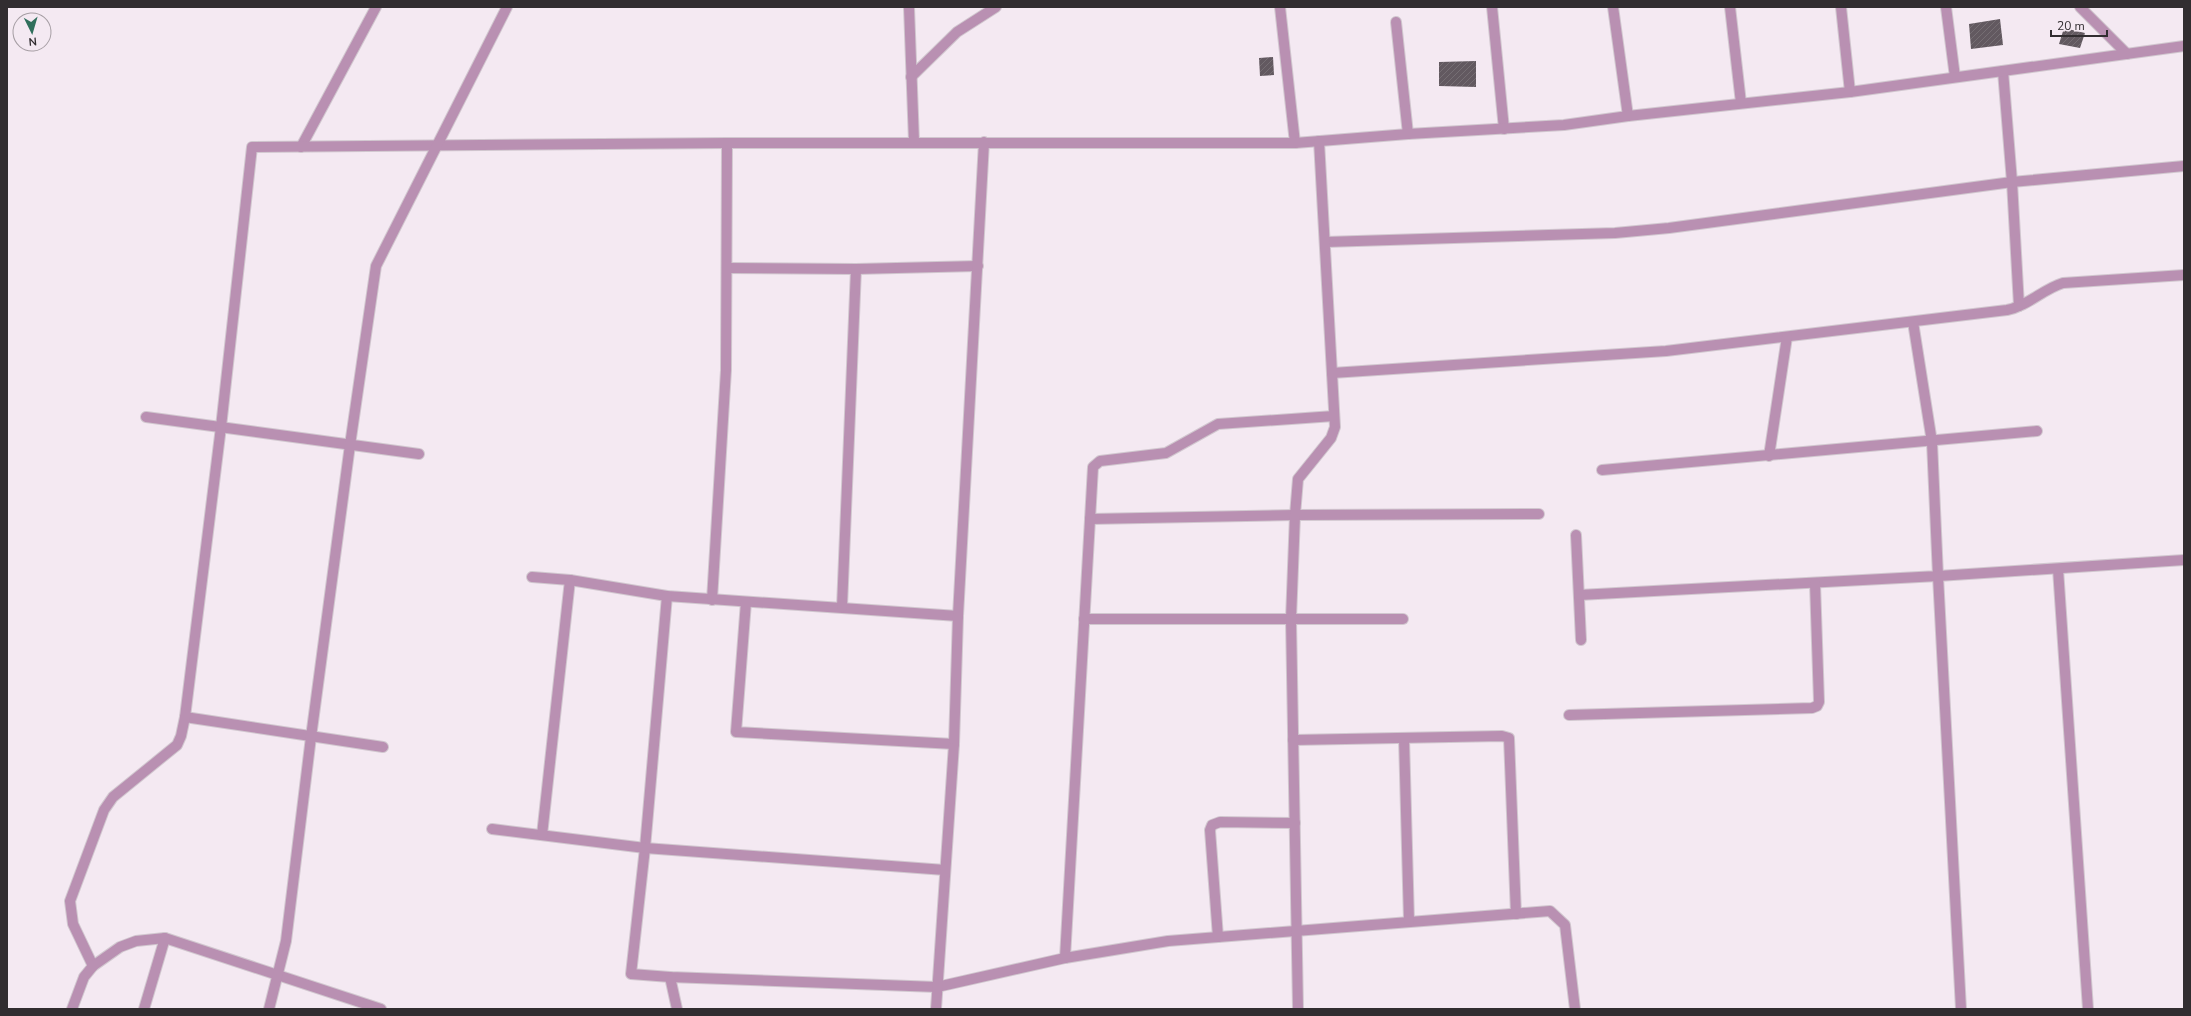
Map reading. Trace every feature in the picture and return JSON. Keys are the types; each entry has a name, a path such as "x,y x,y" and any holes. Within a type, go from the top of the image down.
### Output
{"street":[{"path":"301,147 376,7"},
{"path":"269,1009 279,975 286,941 311,737 350,445 376,266 436,144 507,7"},
{"path":"909,7 914,142"},
{"path":"912,77 958,32 996,7"},
{"path":"1280,7 1295,143"},
{"path":"1492,7 1504,129"},
{"path":"1613,7 1628,116"},
{"path":"1730,7 1741,103"},
{"path":"1841,7 1850,92"},
{"path":"1946,7 1955,77"},
{"path":"2080,7 2127,54"},
{"path":"1396,22 1408,134"},
{"path":"93,966 73,924 70,901 93,838 107,803 176,745 181,736 185,717 221,427 252,147 436,144 914,142 1295,143 1408,134 1564,125 1628,116 1850,92 2184,46"},
{"path":"2003,71 2012,182 2019,306"},
{"path":"1298,1009 1291,619 1295,515 1298,479 1331,438 1335,426 1319,141"},
{"path":"936,1009 954,744 958,616 984,142"},
{"path":"712,600 726,370 727,143"},
{"path":"1325,242 1615,233 1747,219 2012,182 2184,166"},
{"path":"727,268 856,269 978,266"},
{"path":"842,607 856,269"},
{"path":"1332,373 1666,351 2007,310 2019,306 2049,289 2063,284 2184,275"},
{"path":"1913,322 1932,442 1961,1009"},
{"path":"1769,456 1787,337"},
{"path":"1065,958 1093,467 1100,461 1166,453 1218,424 1334,416"},
{"path":"146,417 419,454"},
{"path":"1602,470 1932,442 2036,431"},
{"path":"1090,519 1295,515 1539,514"},
{"path":"1576,535 1581,640"},
{"path":"1579,595 1938,576 2184,560"},
{"path":"2058,569 2088,1009"},
{"path":"532,577 570,580 667,596 958,616"},
{"path":"542,835 570,580"},
{"path":"1570,715 1812,708 1817,706 1819,702 1815,583"},
{"path":"667,596 646,848 631,974 670,977 937,987 1065,958 1168,941 1409,921 1550,912 1566,925 1575,1009"},
{"path":"746,602 736,732 954,744"},
{"path":"1084,619 1403,619"},
{"path":"185,717 383,747"},
{"path":"1404,738 1409,921"},
{"path":"1293,740 1509,738 1516,914"},
{"path":"1218,937 1210,830 1212,825 1220,822 1294,823"},
{"path":"492,830 646,848 945,870"},
{"path":"144,1009 165,938"},
{"path":"72,1009 84,977 93,966 125,945 136,941 165,938 381,1009"},
{"path":"670,977 677,1009"}],"building":[{"path":"2000,19 2003,45 1971,49 1969,24"},
{"path":"2064,28 2085,33 2080,48 2059,44"},
{"path":"1273,57 1274,75 1260,76 1259,58"},
{"path":"1476,61 1476,87 1439,86 1439,62"}]}
